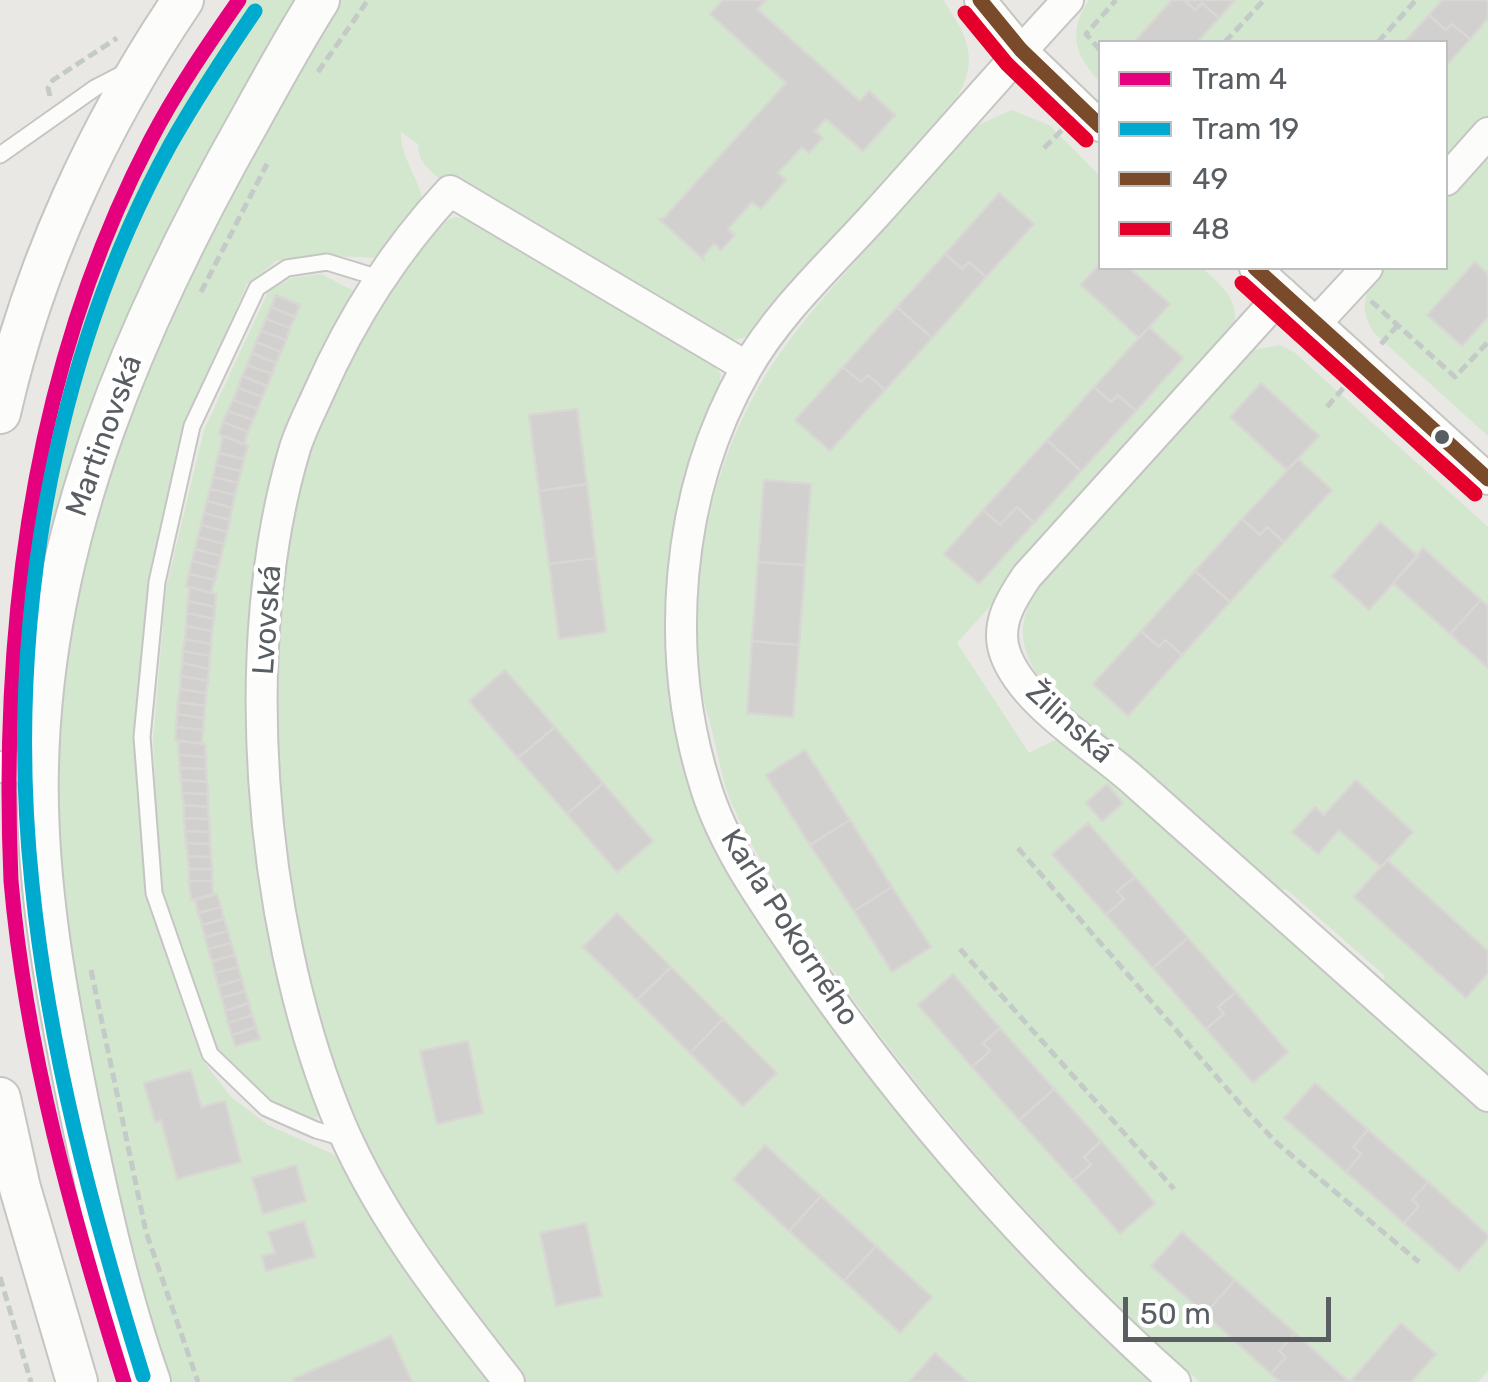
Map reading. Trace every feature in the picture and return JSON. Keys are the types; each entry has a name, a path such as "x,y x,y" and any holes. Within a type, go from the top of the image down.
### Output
{"street":[{"path":"0,413 21,336 72,201 139,66 183,0"},
{"name":"Martinovská","path":"150,1382 130,1321 68,1054 42,876 19,766 44,669 70,533 103,430 182,245 319,0"},
{"path":"980,0 1022,50 1098,124"},
{"name":"Karla Pokorného","path":"1068,0 791,307 747,366 704,467 687,549 682,660 689,714 717,816 749,878 786,934 903,1094 1002,1211 1174,1382"},
{"path":"1448,178 1488,133"},
{"name":"Lvovská","path":"509,1382 406,1243 334,1111 316,1055 278,910 265,776 264,641 274,542 297,444 330,369 379,278 450,191 747,366"},
{"path":"1257,270 1488,479"},
{"path":"1316,323 1359,276"},
{"name":"Žilinská","path":"1282,293 1028,576 1012,598 1003,622 1005,655 1028,690 1046,708 1144,790 1488,1096"},
{"path":"0,1098 20,1188 77,1382"}],"lane":[{"path":"0,155 95,88 139,66"},
{"path":"349,1140 266,1108 210,1054 154,894 142,737 158,582 192,426 257,288 287,268 326,262 379,278"}],"path":[{"path":"1094,0 1106,12"},
{"path":"1098,48 1086,34 1116,0"},
{"path":"1227,40 1264,0"},
{"path":"1380,40 1416,0"},
{"path":"1359,276 1456,377 1488,342"},
{"path":"1018,848 1278,1144 1419,1262"},
{"path":"960,950 1174,1190"},
{"path":"0,1277 31,1382"}],"green space":[{"path":"248,0 302,0 206,162 22,738 11,744 15,646 27,547 45,449 71,352 104,258 144,168 192,81"},
{"path":"341,0 723,0 710,14 786,83 659,219 704,259 714,244 722,249 735,236 728,229 752,202 762,209 785,180 778,173 802,147 809,153 815,131 826,119 863,151 895,115 869,92 860,101 757,9 766,0 943,0 967,46 968,72 944,118 749,337 723,341 444,182 423,161 418,144 401,132 423,206 381,258 309,255 276,261 247,284 187,424 136,736 145,894 201,1058 231,1097 268,1125 346,1160 490,1382 170,1382 117,1201 65,945 53,789 61,673 99,489 193,260 291,76"},
{"path":"1089,0 1488,0 1488,117 1448,162 1448,40 1098,40 1098,79 1077,43 1082,12"},
{"path":"1012,110 1049,125 1098,174 1098,270 1204,270 1228,295 1235,314 1222,349 957,643 1029,753 1057,739 1080,745 1488,1111 1488,1371 1478,1382 1200,1382 1052,1238 916,1082 792,911 753,847 728,795 700,685 697,642 699,574 721,472 747,409 786,345 816,306 978,125"},
{"path":"1488,150 1488,436 1375,334 1366,317 1367,292 1380,270 1448,270 1448,194"},
{"path":"455,217 473,220 720,373 721,394 667,630 767,929 1158,1382 520,1382 398,1209 369,1153 330,1060 290,912 277,827 274,666 288,531 304,463 330,398 399,271 435,226"},
{"path":"321,274 358,293 342,322 251,666 326,1113 305,1122 280,1112 216,1050 161,895 153,741 166,588 204,430 268,292 291,278"},
{"path":"1280,345 1294,352 1488,527 1488,1082 1384,989 1384,975 1286,889 1273,891 1044,684 1024,644 1024,618 1044,579 1249,351"}],"building":[{"path":"723,0 766,0 757,9 860,101 869,91 895,115 863,151 826,119 815,131 823,138 809,153 802,147 778,173 786,180 761,209 752,202 728,229 735,235 721,250 714,244 704,260 659,219 786,83 710,14"},
{"path":"1172,0 1184,0 1195,10 1202,3 1219,18 1199,40 1136,40"},
{"path":"1184,0 1235,0 1219,18 1202,3 1195,10"},
{"path":"1442,0 1488,0 1488,18 1470,39 1452,24 1446,30 1429,15"},
{"path":"1429,15 1446,30 1452,24 1470,39 1448,64 1448,40 1406,40"},
{"path":"999,193 1034,224 986,277 969,262 962,269 945,254"},
{"path":"945,254 962,269 969,262 986,277 932,338 897,307"},
{"path":"1475,262 1488,274 1488,317 1462,346 1427,315"},
{"path":"1098,266 1098,270 1131,270 1170,304 1139,338 1081,285"},
{"path":"276,295 300,305 295,317 271,307"},
{"path":"271,307 295,317 290,328 266,319"},
{"path":"897,307 932,338 885,390 868,375 861,382 843,367"},
{"path":"266,319 290,328 286,340 261,331"},
{"path":"1149,327 1183,358 1136,411 1118,395 1111,402 1094,387"},
{"path":"261,331 286,340 281,352 256,342"},
{"path":"256,342 281,352 276,363 252,353"},
{"path":"252,353 276,363 272,374 247,365"},
{"path":"247,365 272,374 267,386 242,376"},
{"path":"843,367 861,382 868,375 885,390 830,451 795,420"},
{"path":"242,376 267,386 262,397 238,388"},
{"path":"1261,383 1319,436 1287,470 1230,417"},
{"path":"1094,387 1111,402 1118,395 1136,411 1081,471 1047,440"},
{"path":"238,388 262,397 258,409 233,400"},
{"path":"233,400 258,409 253,420 228,411"},
{"path":"577,409 587,484 539,491 529,415"},
{"path":"228,411 253,420 248,432 223,422"},
{"path":"223,422 248,432 244,444 219,434"},
{"path":"223,436 248,446 244,459 219,453"},
{"path":"1047,440 1081,471 1034,523 1017,507 1000,525 983,510"},
{"path":"219,453 244,459 241,471 216,465"},
{"path":"1298,459 1332,490 1284,542 1267,527 1260,535 1242,519"},
{"path":"216,465 241,471 238,483 213,477"},
{"path":"213,477 238,483 235,495 210,489"},
{"path":"764,480 811,484 805,565 758,562"},
{"path":"587,484 596,558 549,564 539,491"},
{"path":"210,489 235,495 232,508 207,501"},
{"path":"207,501 232,508 230,520 204,513"},
{"path":"1017,507 1034,523 979,584 944,554 983,510 1000,525"},
{"path":"204,513 230,520 227,532 201,525"},
{"path":"1242,519 1260,535 1267,527 1284,542 1230,602 1195,571"},
{"path":"1380,522 1418,556 1369,610 1332,576"},
{"path":"201,525 227,532 224,544 198,537"},
{"path":"198,537 224,544 221,556 195,549"},
{"path":"1423,548 1481,600 1450,634 1393,583"},
{"path":"195,549 221,556 218,568 192,561"},
{"path":"596,558 606,632 559,639 549,564"},
{"path":"192,561 218,568 215,580 189,574"},
{"path":"758,562 805,565 799,645 752,641"},
{"path":"1195,571 1230,602 1182,655 1165,640 1159,647 1141,631"},
{"path":"189,574 215,580 211,593 186,586"},
{"path":"190,587 216,594 215,607 188,601"},
{"path":"1481,600 1488,606 1488,668 1450,634"},
{"path":"188,601 215,607 214,619 187,613"},
{"path":"187,613 214,619 212,631 186,626"},
{"path":"186,626 212,631 211,644 185,639"},
{"path":"1141,631 1159,647 1165,640 1182,655 1128,716 1093,684"},
{"path":"185,639 211,644 210,656 183,651"},
{"path":"752,641 799,645 793,717 747,713"},
{"path":"183,651 210,656 209,669 182,663"},
{"path":"182,663 209,669 208,681 181,676"},
{"path":"505,670 555,727 518,758 469,701"},
{"path":"181,676 208,681 206,693 180,689"},
{"path":"180,689 206,693 205,706 178,702"},
{"path":"178,702 205,706 204,718 177,714"},
{"path":"177,714 204,718 203,730 176,727"},
{"path":"176,727 203,730 202,744 175,740"},
{"path":"555,727 603,783 567,814 518,758"},
{"path":"178,741 205,744 206,757 179,755"},
{"path":"805,750 850,820 810,845 766,775"},
{"path":"179,755 206,757 206,769 180,768"},
{"path":"180,768 206,769 207,782 181,780"},
{"path":"181,780 207,782 208,794 182,793"},
{"path":"1356,780 1413,832 1381,867 1339,830 1318,854 1292,832 1315,807 1324,815"},
{"path":"603,783 653,841 617,872 567,814"},
{"path":"1107,784 1123,803 1102,821 1086,803"},
{"path":"182,793 208,794 208,807 184,805"},
{"path":"184,805 208,807 209,819 184,818"},
{"path":"184,818 209,819 210,832 185,831"},
{"path":"850,820 892,887 854,911 810,845"},
{"path":"1088,823 1135,877 1117,891 1124,899 1106,915 1052,854"},
{"path":"185,831 210,832 210,844 186,843"},
{"path":"186,843 210,844 211,857 188,856"},
{"path":"188,856 211,857 212,869 189,869"},
{"path":"1387,860 1488,951 1488,973 1466,998 1354,897"},
{"path":"189,869 212,869 212,881 189,881"},
{"path":"1135,877 1188,938 1153,968 1106,915 1124,899 1117,891"},
{"path":"189,881 212,881 213,894 191,900"},
{"path":"892,887 931,947 892,972 854,911"},
{"path":"217,894 221,907 198,913 195,900"},
{"path":"221,907 224,919 202,925 198,913"},
{"path":"617,913 671,967 637,1000 583,947"},
{"path":"224,919 228,931 205,937 202,925"},
{"path":"228,931 231,943 208,949 205,937"},
{"path":"1188,938 1236,992 1218,1007 1224,1014 1206,1029 1153,968"},
{"path":"231,943 235,955 212,961 208,949"},
{"path":"235,955 238,967 215,973 212,961"},
{"path":"238,967 242,979 218,986 215,973"},
{"path":"671,967 723,1019 690,1053 637,1000"},
{"path":"953,974 1000,1028 983,1043 990,1051 972,1067 918,1005"},
{"path":"242,979 245,991 222,998 218,986"},
{"path":"245,991 249,1003 225,1011 222,998"},
{"path":"1236,992 1288,1052 1253,1083 1206,1029 1224,1014 1218,1007"},
{"path":"249,1003 252,1015 228,1023 225,1011"},
{"path":"252,1015 256,1027 232,1035 228,1023"},
{"path":"723,1019 777,1073 743,1106 690,1053"},
{"path":"256,1027 260,1039 235,1046 232,1035"},
{"path":"1000,1028 1054,1089 1019,1120 972,1067 990,1051 983,1043"},
{"path":"468,1041 483,1113 437,1124 420,1051"},
{"path":"191,1070 201,1107 225,1101 241,1162 177,1179 161,1120 155,1122 144,1083"},
{"path":"1315,1083 1368,1130 1353,1147 1361,1154 1346,1172 1284,1118"},
{"path":"1054,1089 1101,1141 1084,1157 1091,1165 1073,1180 1019,1120"},
{"path":"1368,1130 1428,1182 1412,1200 1419,1206 1404,1223 1346,1172 1361,1154 1353,1147"},
{"path":"1101,1141 1155,1203 1120,1234 1073,1180 1091,1165 1084,1157"},
{"path":"765,1145 821,1196 789,1231 733,1179"},
{"path":"296,1165 306,1201 263,1214 252,1178"},
{"path":"1428,1182 1488,1235 1459,1271 1404,1223 1419,1206 1412,1200"},
{"path":"821,1196 876,1246 844,1281 789,1231"},
{"path":"304,1221 315,1257 266,1271 262,1256 275,1253 268,1232"},
{"path":"586,1223 602,1296 556,1306 540,1233"},
{"path":"1182,1232 1235,1280 1205,1314 1151,1266"},
{"path":"876,1246 932,1297 900,1333 844,1281"},
{"path":"1235,1280 1295,1333 1279,1351 1286,1357 1271,1374 1205,1314"},
{"path":"1401,1323 1436,1354 1411,1382 1350,1382"},
{"path":"1295,1333 1350,1382 1280,1382 1271,1374 1286,1357 1279,1351"},
{"path":"391,1336 412,1382 293,1379"},
{"path":"935,1353 968,1382 909,1382"}],"tram line":[{"name":"4","path":"124,1382 54,1134 28,1008 11,881 11,690 32,501 51,408 77,317 110,228 150,141 239,0"},
{"name":"19","path":"143,1376 75,1133 40,947 26,790 32,599 46,504 66,410 94,318 128,230 170,145 255,11"}],"transit line":[{"name":"49","path":"980,0 1021,50 1098,124"},
{"name":"48","path":"965,13 1007,64 1086,140"},
{"name":"49","path":"1257,270 1488,479"},
{"name":"48","path":"1242,283 1475,494"}]}
